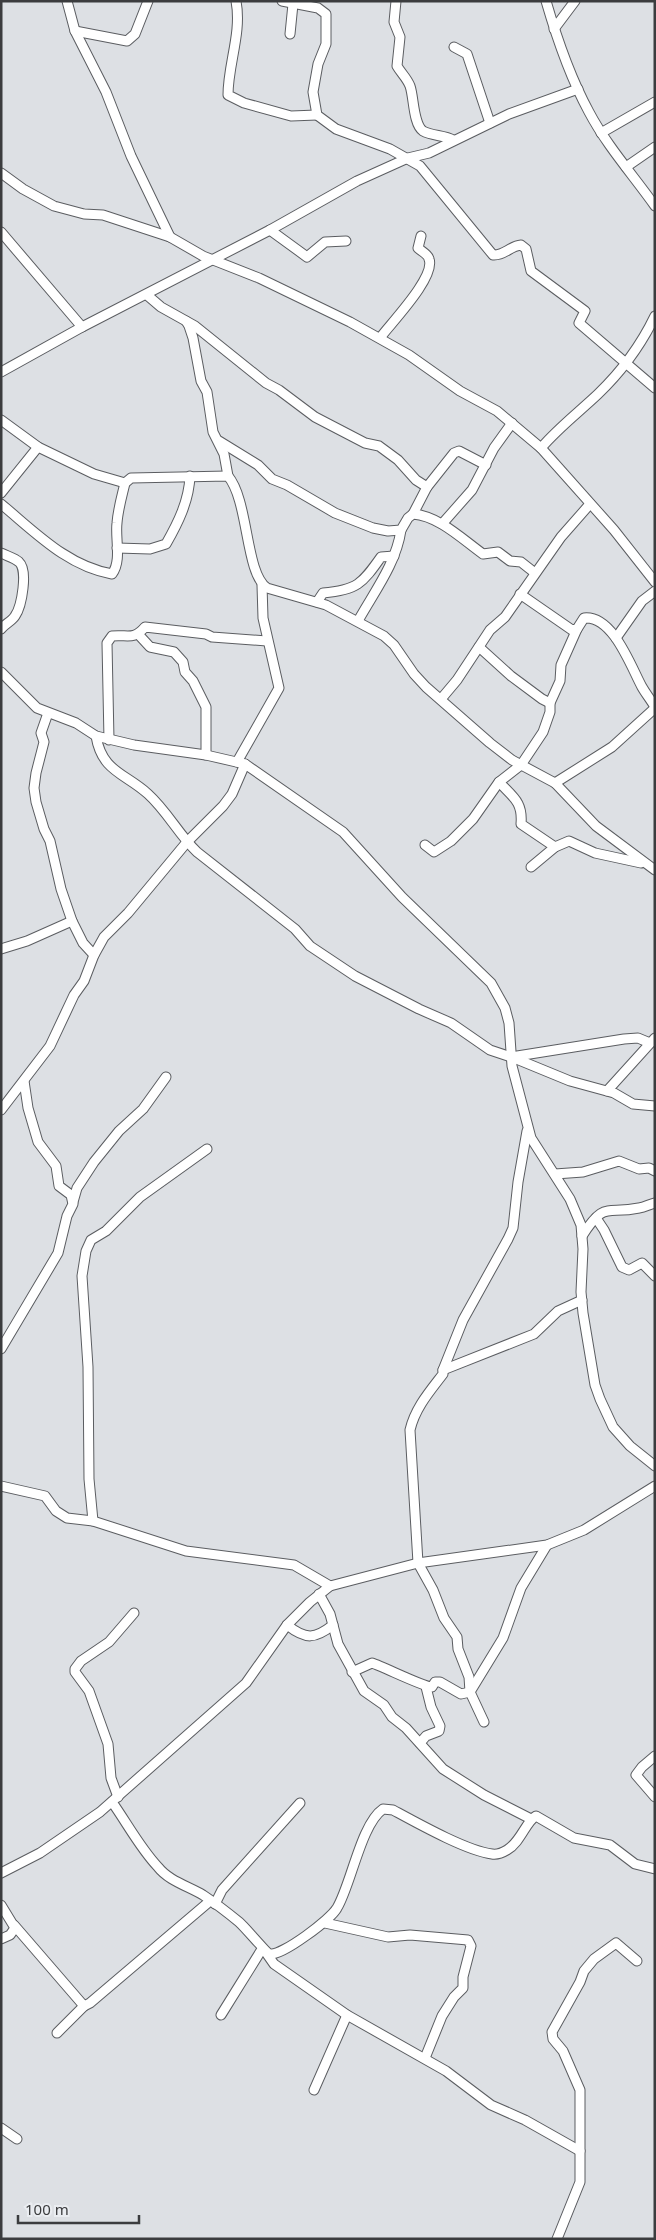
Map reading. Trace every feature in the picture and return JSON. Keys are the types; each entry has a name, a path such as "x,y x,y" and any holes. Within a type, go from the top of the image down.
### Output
{"street":[{"path":"67,1 75,30 116,115 131,156 170,237"},
{"path":"75,30 126,41 135,34 148,1"},
{"path":"236,1 238,24 228,81 228,96 244,103 292,116 317,115 336,129 408,158 420,166 493,255 500,256 513,246 521,245 526,250 531,271 585,310 579,323 655,388"},
{"path":"282,1 293,4 324,6 326,44 318,64 313,92 317,115"},
{"path":"396,1 394,22 400,37 397,66 406,77 410,86 420,129 453,140"},
{"path":"546,1 554,28 578,89 601,133 655,206"},
{"path":"554,28 575,1"},
{"path":"290,34 293,4"},
{"path":"454,47 467,54 490,123"},
{"path":"1,372 270,230 357,181 408,158 429,152 490,123 578,89"},
{"path":"601,133 655,102"},
{"path":"626,167 655,147"},
{"path":"1,173 23,189 54,206 84,214 112,217 149,232 170,237 202,256 259,278 380,338 433,370 460,391 498,411 541,448 614,530 655,582"},
{"path":"270,230 307,256 325,242 346,241"},
{"path":"1,232 82,328"},
{"path":"380,338 423,284 428,272 430,261 428,256 418,248 421,236"},
{"path":"147,295 161,307 182,317 266,383 315,417 365,443 379,446 398,460 416,480 427,487"},
{"path":"541,448 599,392 626,362 646,334 655,316"},
{"path":"2,1108 50,1046 104,937 186,842 232,794 241,763 279,688 263,618 262,585 254,564 248,531 228,476 219,441 213,432 207,392 201,381 189,326 182,317"},
{"path":"1,420 38,448 94,474 125,483"},
{"path":"442,524 472,490 512,423"},
{"path":"219,441 258,465 272,479 287,485 335,513 372,528 388,531 401,530"},
{"path":"1,493 38,448"},
{"path":"358,621 386,574 394,556 401,530 408,518 413,514 427,487 454,453 460,451 486,465"},
{"path":"117,548 150,550 166,544 180,519 190,487 190,476"},
{"path":"1,504 56,551 101,572 112,574 117,548 116,524 125,483 131,478 228,476"},
{"path":"441,699 490,630 504,616 562,537 590,504"},
{"path":"413,514 424,515 442,524 483,554 498,552 510,561 521,562 535,573"},
{"path":"1,553 18,561 22,566 24,578 19,610 1,630"},
{"path":"318,602 323,593 340,592 363,582 381,557 394,556"},
{"path":"262,585 318,602 384,636 394,645 414,674 494,747 521,765 555,783 596,826 644,864 655,870"},
{"path":"616,638 642,601 655,591"},
{"path":"520,594 572,630 577,629"},
{"path":"425,845 434,852 451,840 473,819 498,782 521,765 543,732 550,712 550,703 560,681 561,665 577,629 584,618 590,618 608,628 616,638 655,707 612,747 555,783"},
{"path":"109,740 107,642 112,636 128,637 138,634 144,627 206,634 212,637 267,641"},
{"path":"138,634 150,646 174,652 183,662 185,672 193,681 206,707 206,755"},
{"path":"479,647 511,676 542,700 550,703"},
{"path":"1,672 29,701 48,713 76,723 96,736 109,740 206,755 241,763 343,832 414,909 486,978 505,1008 511,1032 511,1057 515,1081 535,1147 570,1199 581,1225 582,1300 595,1385 612,1427 630,1446 655,1466"},
{"path":"48,713 41,733 44,742 36,768 35,795 44,829 56,858 61,889 72,921 83,943 94,955"},
{"path":"96,736 106,761 127,780 148,794 186,842 250,896 296,929 310,946 350,973 419,1009 451,1023 490,1050 570,1081 607,1091 633,1104 655,1106"},
{"path":"498,782 521,805 521,824 554,847"},
{"path":"531,867 554,847 569,841 595,853 644,864"},
{"path":"1,949 27,941 72,921"},
{"path":"511,1057 624,1039 652,1040"},
{"path":"607,1091 652,1040"},
{"path":"1,1349 58,1253 76,1188 119,1131 143,1109 166,1078"},
{"path":"24,1081 28,1108 38,1142 56,1166 59,1186 71,1195 73,1204"},
{"path":"484,1722 470,1692 469,1676 458,1649 457,1637 444,1618 418,1563 410,1430 413,1418 421,1403 444,1374 443,1370 462,1320 512,1228 528,1127"},
{"path":"93,1521 89,1479 88,1368 82,1264 91,1240 106,1231 140,1197 207,1149"},
{"path":"554,1174 583,1172 619,1160 639,1169 649,1168 655,1171"},
{"path":"582,1236 603,1212 613,1209 638,1208 655,1203"},
{"path":"596,1218 622,1267 629,1270 642,1262 655,1276"},
{"path":"443,1370 534,1334 558,1311 582,1300"},
{"path":"1,1486 45,1496 61,1516 93,1521 186,1551 300,1566 318,1580 330,1586"},
{"path":"2,1872 28,1861 68,1836 115,1800 246,1683 288,1625 319,1594 330,1586 418,1563 547,1545 584,1530 655,1486"},
{"path":"352,1672 372,1663 414,1680 426,1687 432,1687 435,1682 440,1682 461,1694 470,1692 503,1638 521,1588 547,1545"},
{"path":"319,1594 330,1614 338,1644 364,1691 384,1705 392,1717 406,1728 443,1769 484,1795 531,1819"},
{"path":"134,1613 109,1642 81,1661 75,1668 89,1691 108,1744 115,1800 157,1867 169,1877 213,1902 250,1932 274,1964 347,2015 446,2070 491,2105 525,2120 580,2151"},
{"path":"288,1625 302,1635 319,1635 333,1625"},
{"path":"420,1743 426,1736 439,1731 440,1726 431,1707 426,1687"},
{"path":"655,1756 636,1775 655,1797"},
{"path":"57,2033 84,2006 213,1902 300,1803"},
{"path":"264,1951 278,1954 325,1923 337,1909 358,1852 375,1818 383,1809 393,1810 476,1850 495,1854 505,1851 517,1843 531,1819 539,1817 574,1838 610,1845 635,1864 655,1869"},
{"path":"1,1905 14,1925 84,2006"},
{"path":"325,1923 388,1937 410,1935 468,1940 471,1946 463,1977 464,1988 454,1997 442,2016 425,2058"},
{"path":"1,1939 13,1932 14,1925"},
{"path":"558,2239 580,2182 580,2090 562,2051 553,2039 552,2032 580,1982 584,1971 599,1955 616,1943 638,1961"},
{"path":"222,2015 264,1951"},
{"path":"314,2090 347,2015"},
{"path":"1,2128 17,2140"}]}
